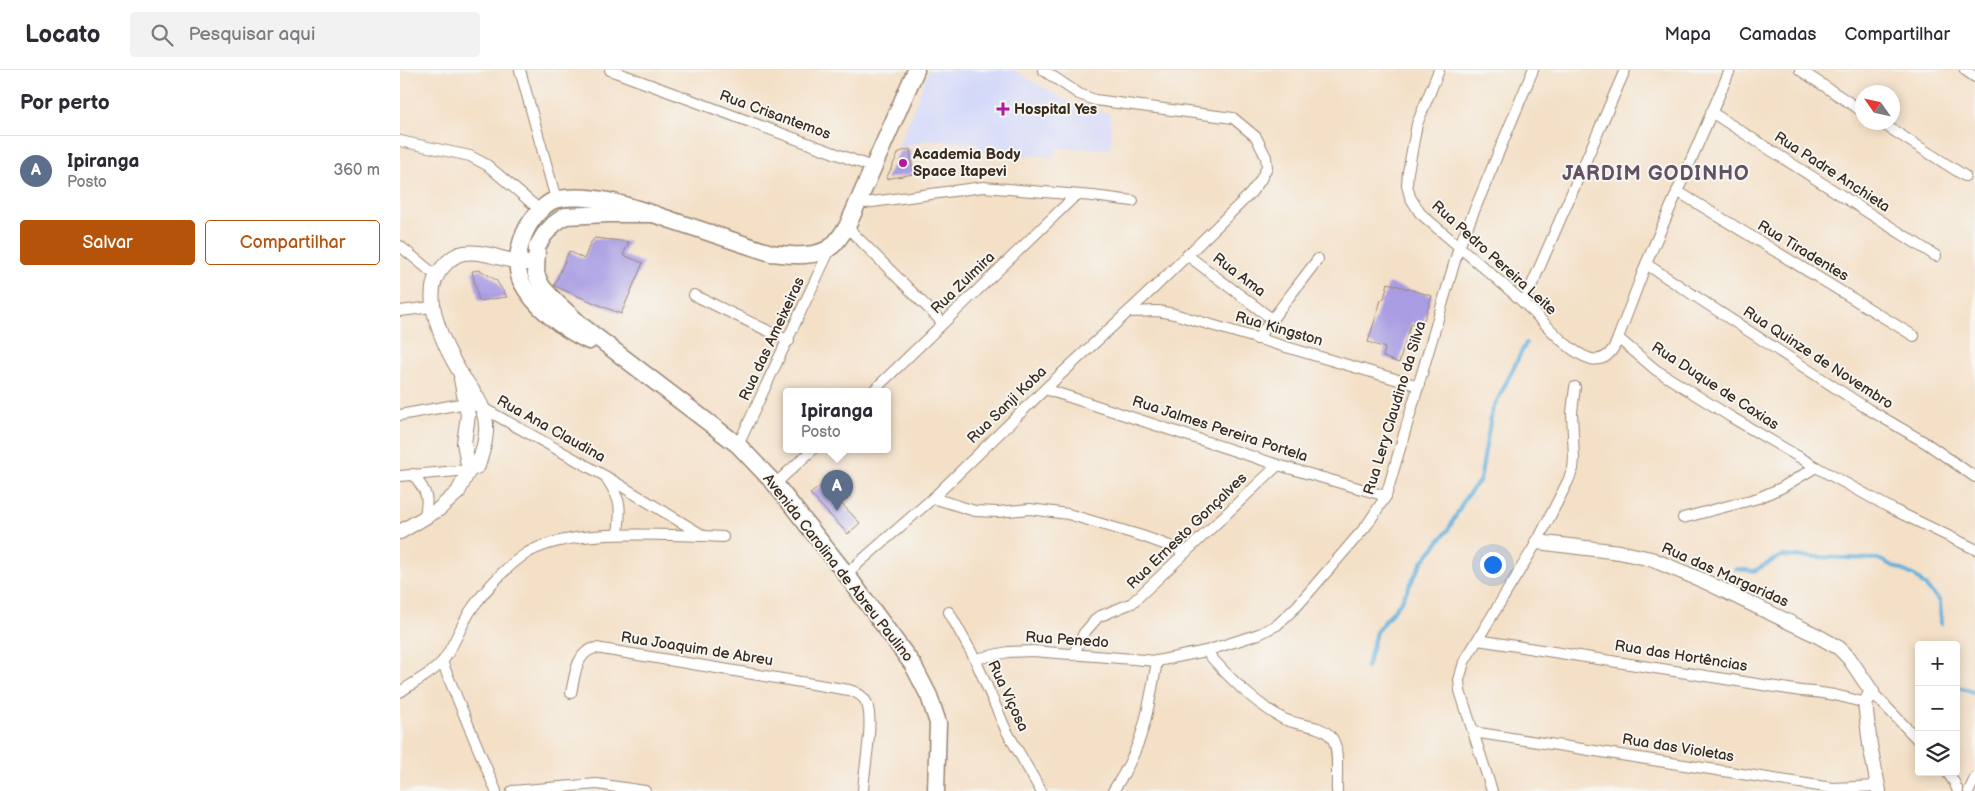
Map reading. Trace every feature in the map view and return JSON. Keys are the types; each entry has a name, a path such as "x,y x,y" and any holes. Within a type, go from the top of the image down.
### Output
{"main road":[{"path":"556,199 582,197 615,203 771,253 813,254 832,246 847,227 910,72"},
{"name":"Avenida Carolina de Abreu Paulino","path":"556,199 540,210 529,224 521,242 518,262 521,280 546,313 576,335 614,351"},
{"path":"556,199 567,205 565,216 654,214"},
{"name":"Avenida Carolina de Abreu Paulino","path":"565,216 544,234 537,247 536,274 542,287 555,301 614,351 738,445 775,484 846,574 913,665 929,696 938,723 936,791"}],"street":[{"path":"520,70 556,199"},
{"name":"Rua Sanji Koba","path":"846,574 933,498 1045,389 1129,312 1250,194 1260,181 1267,167 1266,157 1256,137 1233,118 1095,100 1079,94 1043,70"},
{"name":"Rua Pedro Pereira Leite","path":"1439,70 1417,124 1407,184 1410,197 1420,213 1524,303 1569,345 1592,359 1599,359 1611,352 1618,338"},
{"name":"Rua Lery Claudino da Silva","path":"1157,662 1206,651 1259,634 1277,625 1304,598 1367,525 1386,496 1459,247 1532,70"},
{"path":"1524,303 1626,70"},
{"path":"1618,338 1646,264 1730,70"},
{"path":"1800,70 1855,106"},
{"path":"1966,70 1975,77"},
{"name":"Rua Crisantemos","path":"616,71 872,167"},
{"name":"Rua Padre Anchieta","path":"1711,112 1936,256"},
{"path":"1893,130 1965,176"},
{"path":"400,141 470,156 487,166 540,210"},
{"path":"857,204 983,187 1032,190 1133,201"},
{"name":"Rua Tiradentes","path":"1677,191 1914,336"},
{"name":"Rua Zulmira","path":"876,388 1075,196"},
{"path":"847,227 943,323"},
{"path":"400,246 435,275"},
{"name":"Rua das Ameixeiras","path":"738,445 789,341 832,246"},
{"path":"400,476 469,470 478,466 484,446 486,422 483,408 447,347 432,307 435,275 447,262 462,253 480,252 518,262 536,264"},
{"name":"Rua Ama","path":"1187,255 1272,319"},
{"path":"1257,339 1318,259"},
{"name":"Rua Quinze de Novembro","path":"1646,264 1868,409 1926,443 1975,477"},
{"path":"694,295 789,341"},
{"path":"400,311 432,307"},
{"name":"Rua Kingston","path":"1129,312 1158,311 1419,386"},
{"name":"Rua Duque de Caxias","path":"1618,338 1663,375 1816,467 1894,510 1975,549"},
{"path":"400,532 439,509 458,492 469,470 464,443 468,415 460,371"},
{"path":"1492,791 1460,691 1459,680 1464,662 1536,542 1573,470 1574,429 1572,412 1575,387"},
{"name":"Rua Jalmes Pereira Portela","path":"1045,389 1278,465 1386,496"},
{"path":"400,415 466,403"},
{"name":"Rua Ana Claudina","path":"466,403 483,408 605,476 704,536"},
{"path":"775,484 809,453"},
{"name":"Rua Ernesto Gonçalves","path":"1074,655 1084,634 1098,617 1132,603 1278,465"},
{"path":"1682,518 1758,498 1781,488 1816,467"},
{"path":"413,474 427,493 428,504 424,518"},
{"name":"Rua Ana Claudina","path":"605,476 621,504 618,534"},
{"path":"933,498 975,510 998,512 1030,509 1068,514 1142,536 1186,552"},
{"name":"Rua Ana Claudina","path":"442,662 472,609 492,582 508,566 544,545 572,539 618,534 723,537"},
{"name":"Rua das Margaridas","path":"1536,542 1619,552 1651,559 1704,581 1840,648 1849,658 1869,697"},
{"name":"Rua Viçosa","path":"949,612 975,659 1006,730 1041,791"},
{"name":"Rua das Hortências","path":"1478,640 1801,691 1869,697"},
{"name":"Rua Joaquim de Abreu","path":"571,693 580,660 590,649 596,648 858,693 866,702 870,717 863,791"},
{"name":"Rua Penedo","path":"975,659 1008,652 1033,651 1157,662"},
{"path":"1206,651 1228,676 1280,718 1318,728 1327,733 1333,740 1336,749 1337,791"},
{"path":"400,692 442,662 496,791"},
{"path":"1112,791 1133,759 1141,737 1157,662"},
{"path":"1869,697 1915,737"},
{"path":"1869,697 1870,745 1878,789"},
{"name":"Rua das Violetas","path":"1473,732 1832,788 1878,789"},
{"path":"1950,776 1958,791"},
{"path":"1969,791 1975,778"},
{"path":"512,791 597,784 645,791"}],"shaded area":[{"name":"Hospital Yes","path":"929,70 1013,70 1073,104 1110,114 1111,149 1057,148 1054,157 977,151 978,144 930,140 898,148"}],"building":[{"name":"Academia Body Space Itapevi","path":"910,149 913,174 886,179 899,152"},
{"path":"595,238 629,242 623,255 643,263 621,314 554,286 569,251 584,259 591,242"},
{"path":"480,270 496,280 507,297 479,301 472,271"},
{"path":"1388,283 1432,296 1422,326 1411,323 1399,363 1383,357 1385,348 1368,342"},
{"path":"826,482 839,497 837,499 860,523 848,534 810,494"}],"waterway":[{"path":"1367,667 1376,632 1402,600 1422,562 1448,530 1466,497 1480,480 1492,411 1526,343"},
{"path":"1736,569 1754,571 1781,556 1878,559 1915,576 1940,601 1941,624"},
{"path":"1960,687 1975,693"}],"place":[{"name":"Hospital Yes","path":"1003,109"},
{"name":"Academia Body Space Itapevi","path":"903,163"},
{"name":"Ipiranga","path":"837,511"}],"district":[{"name":"JARDIM GODINHO","path":"1656,174"}]}
